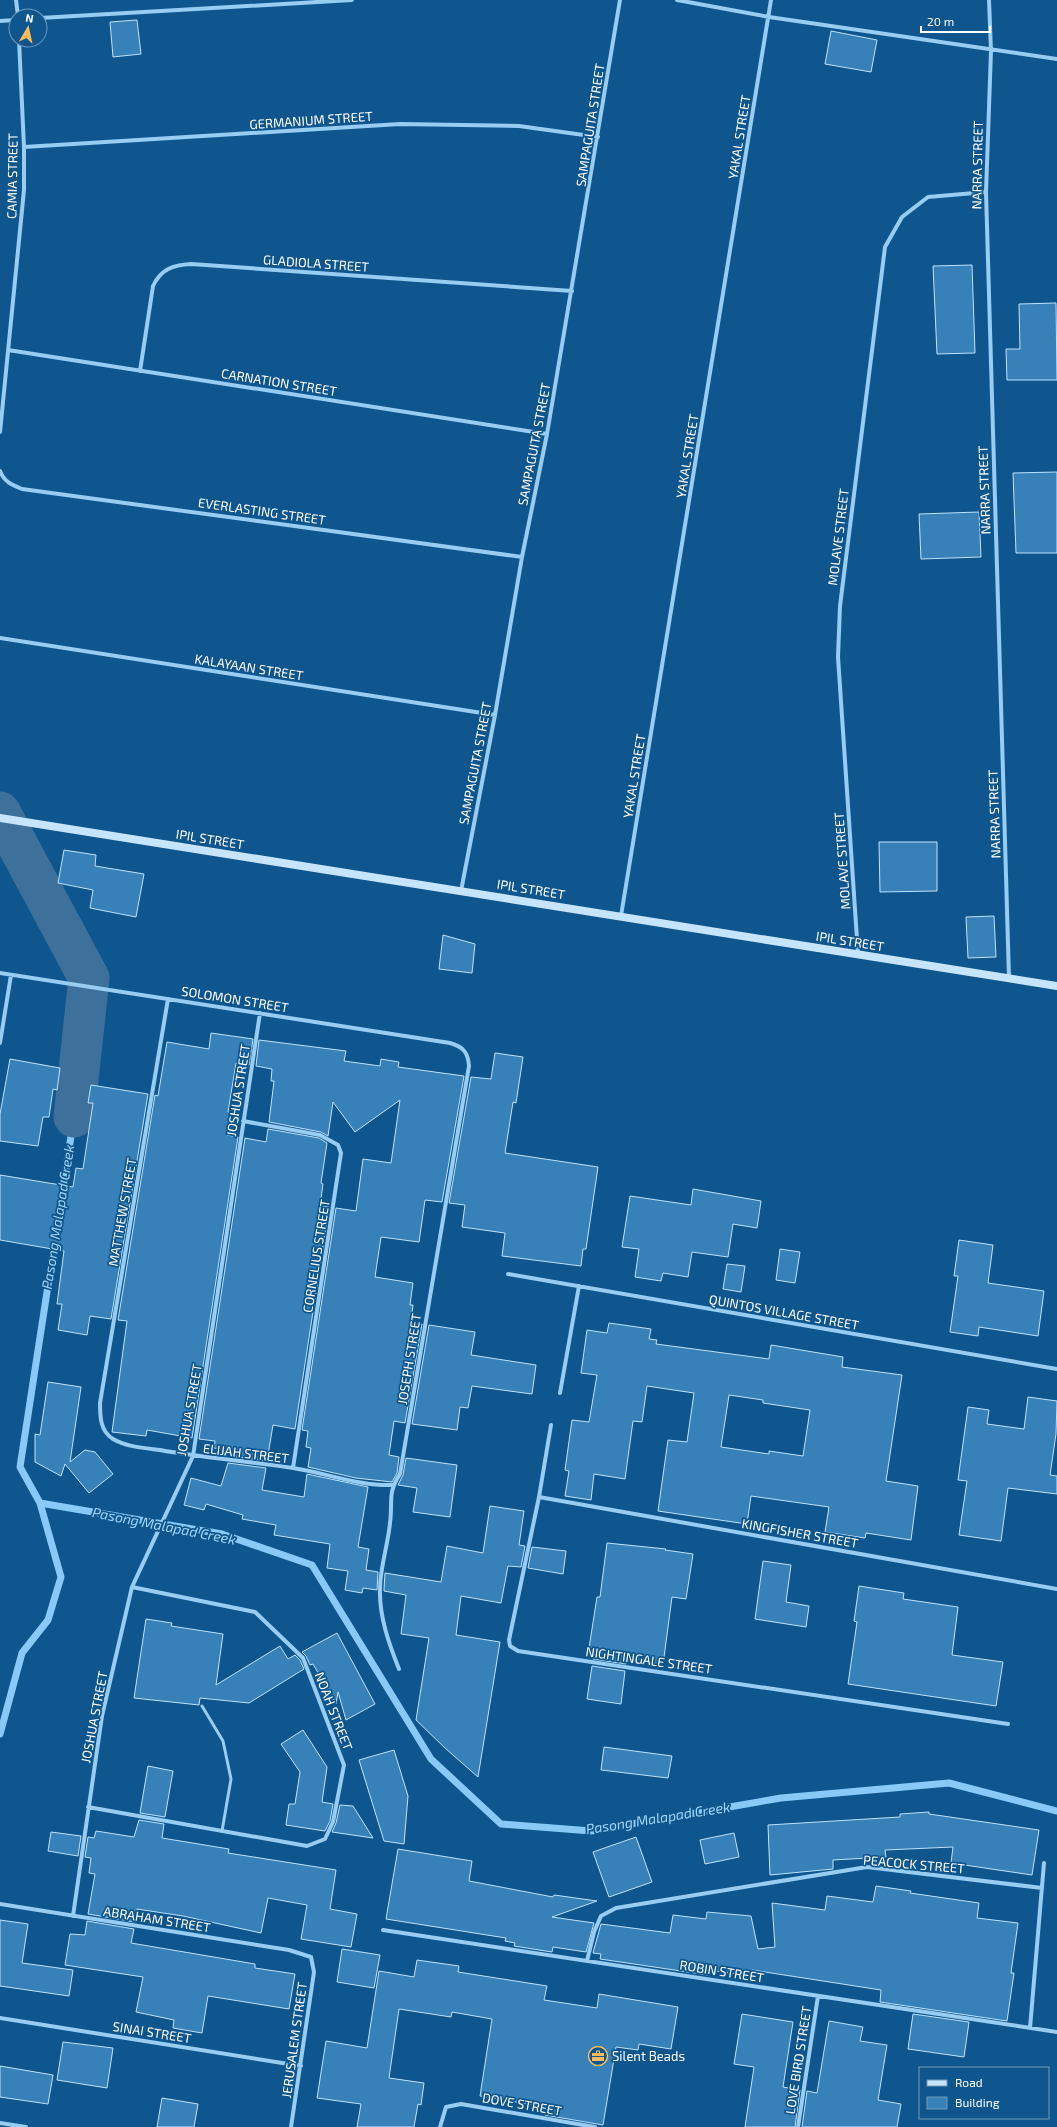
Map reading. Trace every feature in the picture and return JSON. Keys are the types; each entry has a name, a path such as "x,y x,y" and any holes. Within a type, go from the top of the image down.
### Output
{"street":[{"path":"48,18 352,0"},
{"name":"SAMPAGUITA STREET","path":"461,891 495,715 522,557 547,434 620,0"},
{"path":"677,0 769,18 1057,60"},
{"name":"YAKAL STREET","path":"621,916 771,0"},
{"name":"NARRA STREET","path":"990,0 986,192 1009,979"},
{"name":"CAMIA STREET","path":"0,432 24,190 24,147 19,48"},
{"name":"GERMANIUM STREET","path":"24,147 400,124 520,126 598,137"},
{"name":"MOLAVE STREET","path":"858,955 838,657 840,606 886,247 902,217 928,198 986,192"},
{"name":"GLADIOLA STREET","path":"140,370 153,286 157,277 164,270 176,265 191,264 572,291"},
{"name":"CARNATION STREET","path":"8,350 547,434"},
{"name":"EVERLASTING STREET","path":"0,472 2,478 22,489 522,557"},
{"name":"KALAYAAN STREET","path":"0,638 495,715"},
{"name":"IPIL STREET","path":"0,818 1057,986"},
{"name":"SOLOMON STREET","path":"0,974 450,1043 465,1050"},
{"path":"0,1043 11,975"},
{"name":"MATTHEW STREET","path":"103,1428 100,1416 100,1403 168,999"},
{"name":"JOSHUA STREET","path":"73,1916 102,1716 132,1587 193,1456 260,1013"},
{"name":"JOSEPH STREET","path":"399,1668 386,1631 380,1590 390,1521 392,1486 400,1474 469,1066 468,1057 465,1050"},
{"name":"CORNELIUS STREET","path":"243,1121 320,1135 338,1145 341,1153 293,1468"},
{"name":"QUINTOS VILLAGE STREET","path":"508,1274 1057,1369"},
{"path":"560,1393 579,1286"},
{"name":"NIGHTINGALE STREET","path":"551,1425 539,1496 509,1640 510,1646 518,1650 1008,1724"},
{"name":"ELIJAH STREET","path":"103,1428 111,1438 123,1444 193,1456 293,1468 377,1486 392,1486"},
{"name":"KINGFISHER STREET","path":"539,1496 1057,1589"},
{"name":"NOAH STREET","path":"88,1807 307,1846 325,1839 333,1822 344,1765 303,1658 255,1612 132,1587"},
{"path":"1030,2028 1044,1863"},
{"name":"PEACOCK STREET","path":"587,1961 594,1932 601,1916 616,1908 859,1868 883,1869 1042,1888"},
{"name":"ABRAHAM STREET","path":"0,1904 289,1950 311,1957"},
{"name":"ROBIN STREET","path":"383,1930 1057,2032"},
{"name":"JERUSALEM STREET","path":"291,2127 314,1972 311,1957"},
{"name":"LOVE BIRD STREET","path":"798,2127 818,1996"},
{"name":"SINAI STREET","path":"0,2018 301,2066"},
{"name":"DOVE STREET","path":"440,2127 446,2107 461,2104 595,2127"},
{"path":"0,2123 26,2127"}],"lane":[{"path":"202,1706 223,1741 232,1779 222,1831"}],"building":[{"path":"137,20 141,54 113,57 110,22"},
{"path":"831,31 877,40 871,72 825,64"},
{"path":"972,265 975,353 937,354 933,266"},
{"path":"1056,303 1057,380 1007,380 1006,349 1020,349 1019,304"},
{"path":"1057,472 1057,553 1016,553 1013,473"},
{"path":"979,512 981,557 921,559 919,514"},
{"path":"879,842 937,842 937,891 880,892"},
{"path":"64,850 96,855 95,866 144,874 136,917 90,908 93,890 58,883"},
{"path":"994,916 996,957 968,958 966,917"},
{"path":"443,935 475,944 472,973 439,969"},
{"path":"211,1033 253,1039 249,1065 236,1063 228,1112 230,1113 227,1135 238,1137 192,1438 147,1430 146,1436 112,1432 127,1321 118,1320 155,1095 158,1096 167,1042 209,1049"},
{"path":"259,1040 346,1051 344,1061 380,1066 381,1059 399,1062 398,1067 464,1076 442,1202 425,1200 419,1242 381,1237 375,1277 413,1283 410,1305 413,1305 411,1322 422,1324 405,1423 394,1421 389,1455 399,1457 397,1473 392,1482 356,1478 308,1467 311,1448 306,1447 308,1431 302,1430 336,1208 356,1211 363,1159 391,1163 400,1100 355,1132 333,1102 328,1136 321,1132 269,1122 274,1081 271,1081 272,1069 256,1066"},
{"path":"495,1053 523,1057 516,1103 513,1102 505,1153 598,1167 586,1249 583,1249 581,1266 502,1256 505,1233 462,1227 465,1205 449,1203 471,1077 491,1079"},
{"path":"10,1059 60,1068 57,1090 53,1089 49,1117 43,1117 38,1146 0,1141 0,1114"},
{"path":"91,1085 148,1094 111,1319 90,1316 87,1335 58,1330 62,1304 57,1304 64,1251 0,1240 0,1175 73,1187 76,1168 83,1169 93,1103 88,1103"},
{"path":"268,1129 319,1138 327,1143 321,1183 323,1184 320,1206 329,1207 295,1429 273,1425 267,1461 230,1456 232,1451 214,1448 215,1441 199,1439 245,1138 266,1142"},
{"path":"693,1189 761,1201 757,1228 733,1224 728,1257 692,1252 688,1277 663,1273 661,1281 635,1277 639,1249 622,1247 630,1196 691,1205"},
{"path":"959,1240 993,1245 988,1283 1044,1291 1038,1336 979,1327 978,1336 950,1332 958,1276 954,1276"},
{"path":"780,1249 800,1252 795,1283 776,1280"},
{"path":"727,1264 745,1266 741,1292 723,1289"},
{"path":"609,1323 651,1329 649,1339 657,1340 656,1344 769,1359 771,1345 843,1357 842,1367 902,1375 886,1481 918,1486 911,1540 866,1533 865,1538 825,1532 829,1507 751,1496 747,1524 658,1511 668,1440 687,1442 694,1393 647,1386 642,1422 633,1421 625,1479 594,1474 591,1500 565,1496 569,1471 565,1470 572,1420 589,1422 597,1375 581,1373 587,1330 607,1333","holes":["729,1395 763,1400 763,1403 810,1410 803,1456 769,1451 769,1454 721,1447"]},
{"path":"429,1325 475,1332 471,1355 536,1365 532,1394 472,1386 468,1408 460,1407 457,1430 412,1424"},
{"path":"48,1382 81,1387 70,1462 85,1450 95,1452 113,1474 89,1493 65,1464 61,1476 35,1462 35,1434 40,1435"},
{"path":"1028,1397 1057,1401 1056,1434 1050,1475 1057,1476 1057,1494 1008,1488 1001,1541 959,1535 967,1481 958,1480 968,1407 989,1410 987,1424 1024,1429"},
{"path":"406,1458 457,1465 450,1517 413,1512 417,1488 398,1485 403,1475"},
{"path":"228,1463 266,1468 262,1490 304,1497 307,1474 368,1487 358,1547 369,1549 366,1570 378,1572 377,1590 363,1588 362,1593 345,1590 348,1571 327,1568 330,1544 274,1535 276,1525 242,1519 243,1515 206,1504 204,1510 184,1505 191,1478 221,1486"},
{"path":"490,1506 524,1511 519,1545 525,1546 521,1567 508,1566 501,1603 461,1596 456,1635 500,1642 478,1777 416,1720 429,1638 401,1634 406,1595 384,1591 384,1589 385,1573 441,1582 447,1546 483,1553"},
{"path":"607,1543 666,1549 665,1550 693,1554 686,1599 672,1597 663,1665 627,1660 626,1664 593,1659 594,1648 589,1648 597,1597 600,1597"},
{"path":"532,1547 566,1551 563,1574 528,1568"},
{"path":"763,1561 791,1565 786,1602 809,1606 806,1627 755,1619"},
{"path":"859,1586 904,1593 903,1599 958,1607 952,1655 1003,1662 996,1706 848,1684 857,1622 854,1621"},
{"path":"146,1619 172,1623 171,1626 223,1634 216,1685 280,1646 288,1659 295,1655 300,1660 304,1669 249,1703 200,1698 199,1705 134,1698"},
{"path":"337,1633 375,1704 346,1720 338,1692 336,1704 313,1664 310,1665 306,1656 302,1652"},
{"path":"592,1666 625,1671 621,1704 587,1699"},
{"path":"303,1730 327,1767 322,1802 333,1804 330,1821 325,1831 286,1825 289,1804 295,1804 300,1772 281,1744"},
{"path":"604,1747 672,1756 668,1778 601,1770"},
{"path":"394,1750 408,1796 404,1844 384,1841 359,1760"},
{"path":"148,1766 173,1771 165,1817 140,1813"},
{"path":"340,1805 353,1806 373,1838 332,1832 336,1823"},
{"path":"929,1812 929,1814 1039,1830 1032,1875 951,1863 953,1847 885,1850 886,1857 833,1860 833,1869 770,1875 768,1825 900,1817 900,1814"},
{"path":"139,1820 164,1824 162,1838 229,1849 228,1853 336,1870 330,1909 357,1914 351,1947 301,1939 307,1905 268,1898 261,1933 183,1916 137,1909 135,1922 88,1914 95,1874 89,1873 91,1858 85,1857 88,1837 94,1838 96,1831 134,1837"},
{"path":"51,1832 81,1836 78,1856 48,1851"},
{"path":"734,1833 739,1857 705,1864 700,1840"},
{"path":"636,1837 652,1882 609,1897 593,1852"},
{"path":"398,1849 472,1861 469,1881 553,1897 554,1895 597,1901 552,1917 594,1923 586,1952 553,1947 552,1952 514,1946 515,1943 505,1941 506,1938 386,1919"},
{"path":"876,1886 911,1891 910,1893 979,1903 977,1918 1018,1923 1011,1973 1014,1973 1007,2021 880,2002 881,1990 752,1970 751,1976 709,1970 708,1975 600,1959 601,1954 593,1953 601,1924 670,1933 673,1915 706,1919 707,1912 751,1916 758,1949 775,1947 772,1903 825,1910 827,1896 873,1902"},
{"path":"0,1920 28,1924 22,1963 73,1970 69,1996 0,1986"},
{"path":"87,1921 134,1929 131,1943 255,1964 255,1968 295,1974 289,2009 208,1996 202,2033 173,2028 174,2020 136,2012 143,1977 65,1965 70,1934 85,1935"},
{"path":"342,1949 380,1955 374,1988 337,1982"},
{"path":"417,1960 459,1966 458,1972 547,1986 544,2000 597,2008 599,1994 678,2007 671,2049 639,2044 638,2050 616,2047 603,2125 545,2115 546,2107 480,2096 492,2019 452,2012 451,2017 399,2009 389,2078 424,2083 421,2105 418,2104 414,2127 357,2127 361,2104 317,2098 326,2041 367,2048 379,1971 414,1977"},
{"path":"742,2014 793,2022 783,2087 800,2090 795,2127 745,2127 754,2067 734,2064"},
{"path":"913,2014 969,2022 964,2057 908,2049"},
{"path":"829,2021 863,2027 860,2041 887,2045 878,2100 901,2104 897,2127 802,2127 807,2091 817,2093"},
{"path":"63,2042 113,2048 107,2088 57,2080"},
{"path":"0,2066 53,2075 48,2104 0,2097"},
{"path":"162,2098 198,2104 194,2127 157,2127"}],"waterway":[{"name":"Pasong Malapad Creek","path":"0,812 89,978 74,1117"},
{"name":"Pasong Malapad Creek","path":"62,1194 74,1117"},
{"name":"Pasong Malapad Creek","path":"0,1734 22,1653 48,1620 61,1577 40,1503 20,1467 55,1240"},
{"name":"Pasong Malapad Creek","path":"40,1503 222,1534 312,1565 431,1759 501,1824 591,1831 781,1798 949,1783 1057,1811"}],"place":[{"name":"Silent Beads","path":"598,2056"}]}
